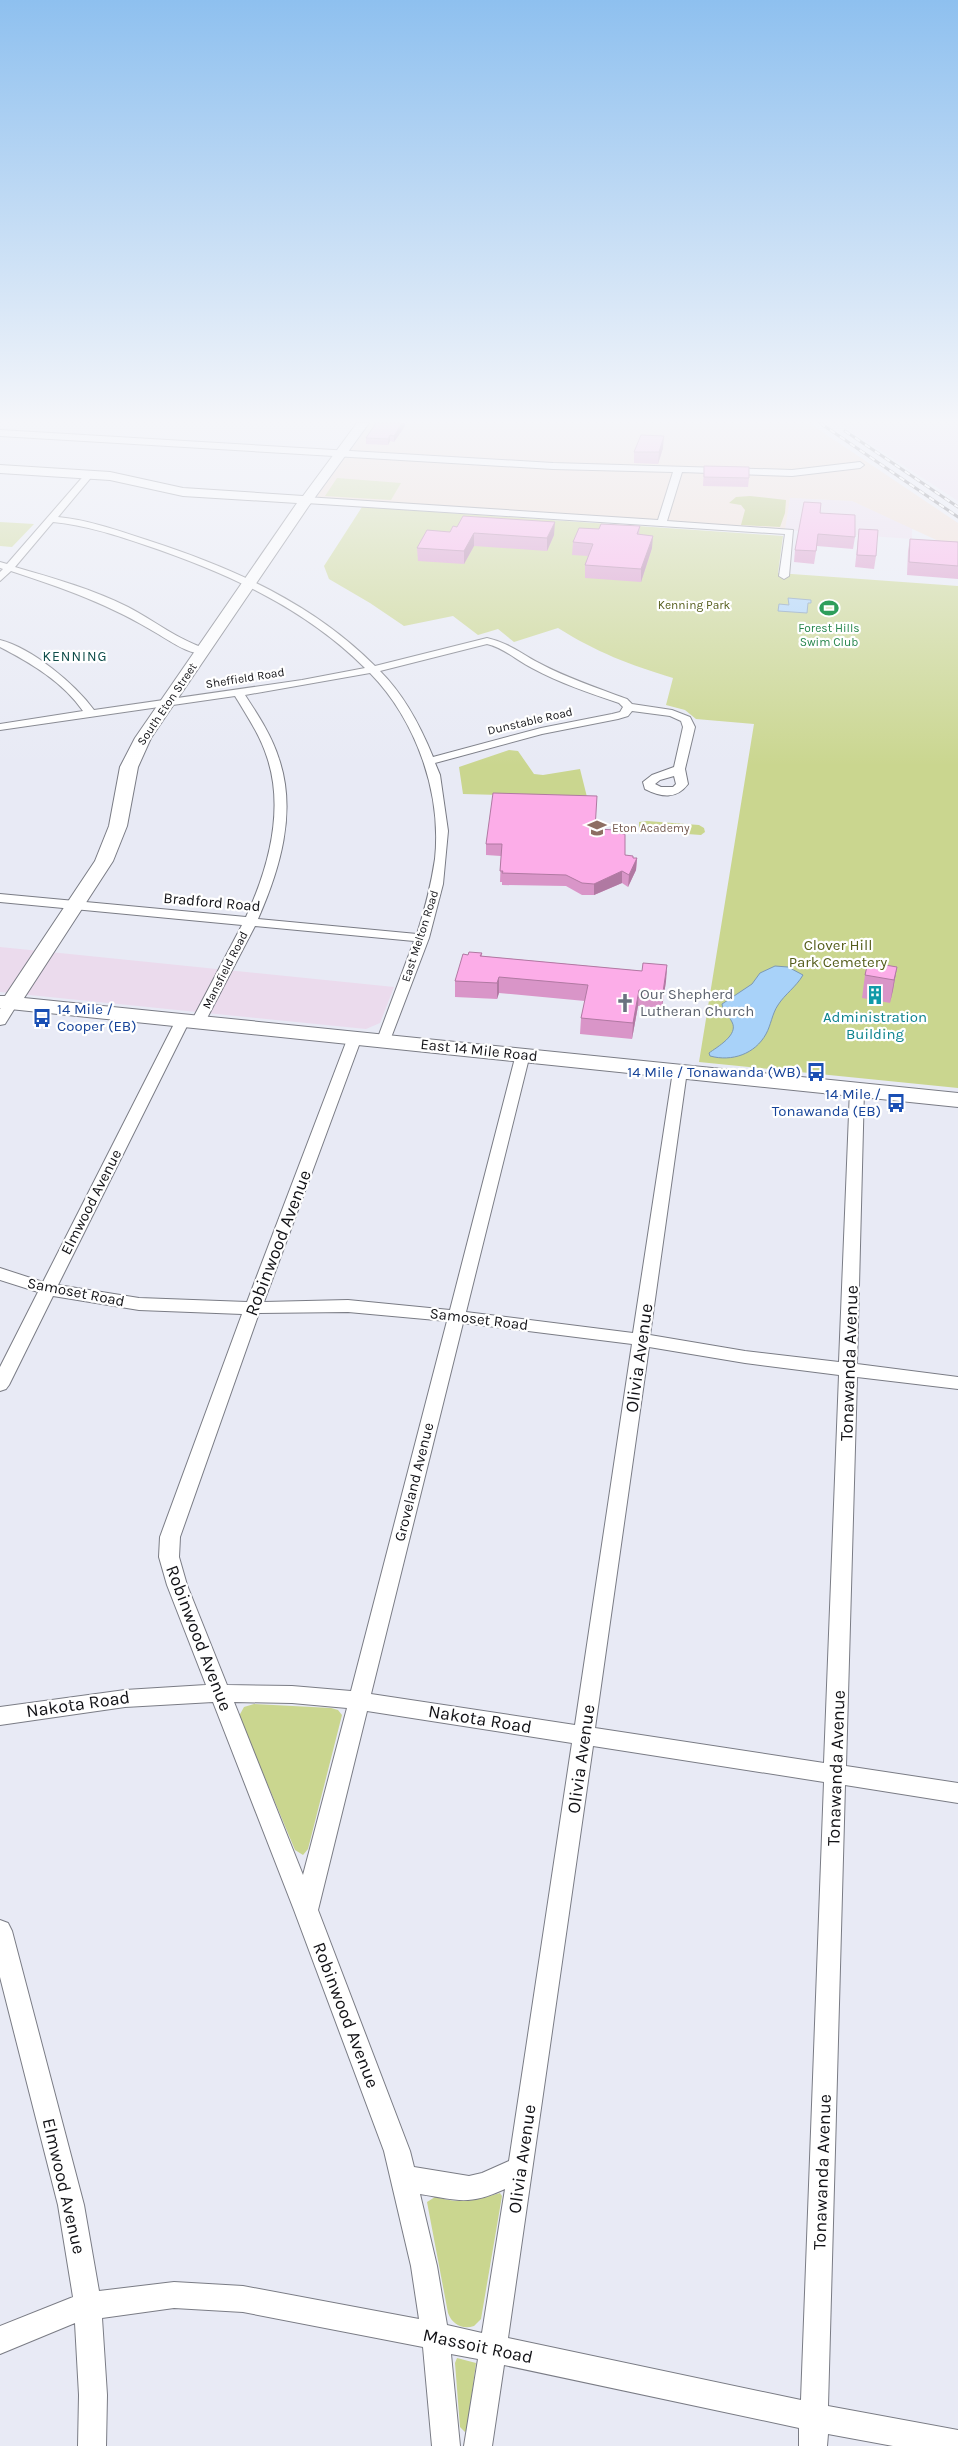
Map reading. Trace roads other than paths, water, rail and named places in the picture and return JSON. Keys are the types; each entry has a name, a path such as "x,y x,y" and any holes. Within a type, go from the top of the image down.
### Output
{"street":[{"path":"0,578 4,567 33,537"},
{"name":"East Melton Road","path":"128,537 204,563 250,583 286,601 321,624 374,669 404,708 431,761 440,805 442,844 436,890 421,938 384,1040"},
{"name":"South Eton Street","path":"6,1003 74,905 112,845 121,815 127,776 133,756 166,703 281,537"},
{"path":"784,576 789,537"},
{"path":"4,567 62,584 105,601 155,625 187,646 202,651"},
{"name":"Sheffield Road","path":"0,727 239,693 374,669 491,641 501,644 549,673 628,705"},
{"path":"0,643 52,675 82,702 90,714"},
{"name":"Mansfield Road","path":"190,1021 249,922 264,892 279,836 280,808 276,767 260,726 239,693"},
{"path":"628,705 672,713 686,719 689,727 679,769"},
{"name":"Dunstable Road","path":"431,761 540,731 614,717 624,714 628,705"},
{"name":"Bradford Road","path":"0,898 421,938"},
{"path":"0,1021 6,1003"},
{"name":"East 14 Mile Road","path":"6,1003 522,1054 958,1100"},
{"name":"Elmwood Avenue","path":"0,1385 47,1289 190,1021"},
{"name":"Robinwood Avenue","path":"355,1037 253,1307 170,1537 171,1567 306,1910 398,2151 424,2266 435,2337 446,2446"},
{"name":"Groveland Avenue","path":"306,1910 522,1054"},
{"name":"Olivia Avenue","path":"478,2446 521,2169 680,1071"},
{"name":"Tonawanda Avenue","path":"813,2446 857,1089"},
{"name":"Samoset Road","path":"0,1274 47,1289 159,1306 348,1306 456,1316 642,1340 744,1357 958,1383"},
{"name":"Nakota Road","path":"0,1716 110,1698 220,1692 310,1695 358,1700 958,1793"},
{"name":"Elmwood Avenue","path":"0,1931 71,2205 88,2306 93,2395 92,2446"},
{"path":"406,2180 469,2189 483,2186 521,2169"},
{"name":"Massoit Road","path":"0,2340 59,2315 88,2306 174,2295 243,2299 435,2337 814,2417 958,2444"}],"water":[{"path":"788,598 811,600 811,603 808,603 807,613 778,611 779,604 789,605"},
{"path":"775,966 788,967 803,975 778,1005 768,1031 761,1041 756,1047 742,1055 726,1058 710,1056 709,1053 730,1036 733,1027 722,1004 752,984 760,973"}],"place":[{"name":"Forest Hills Swim Club","path":"829,608"},
{"name":"Eton Academy","path":"597,828"},
{"name":"Administration Building","path":"875,995"},
{"name":"Our Shepherd Lutheran Church","path":"625,1003"},
{"name":"14 Mile / Cooper (EB)","path":"42,1018"},
{"name":"14 Mile / Tonawanda (WB)","path":"816,1072"},
{"name":"14 Mile / Tonawanda (EB)","path":"896,1103"}],"district":[{"name":"KENNING","path":"75,656"}],"park label":[{"name":"Kenning Park","path":"694,605"},
{"name":"Clover Hill Park Cemetery","path":"838,954"}]}
